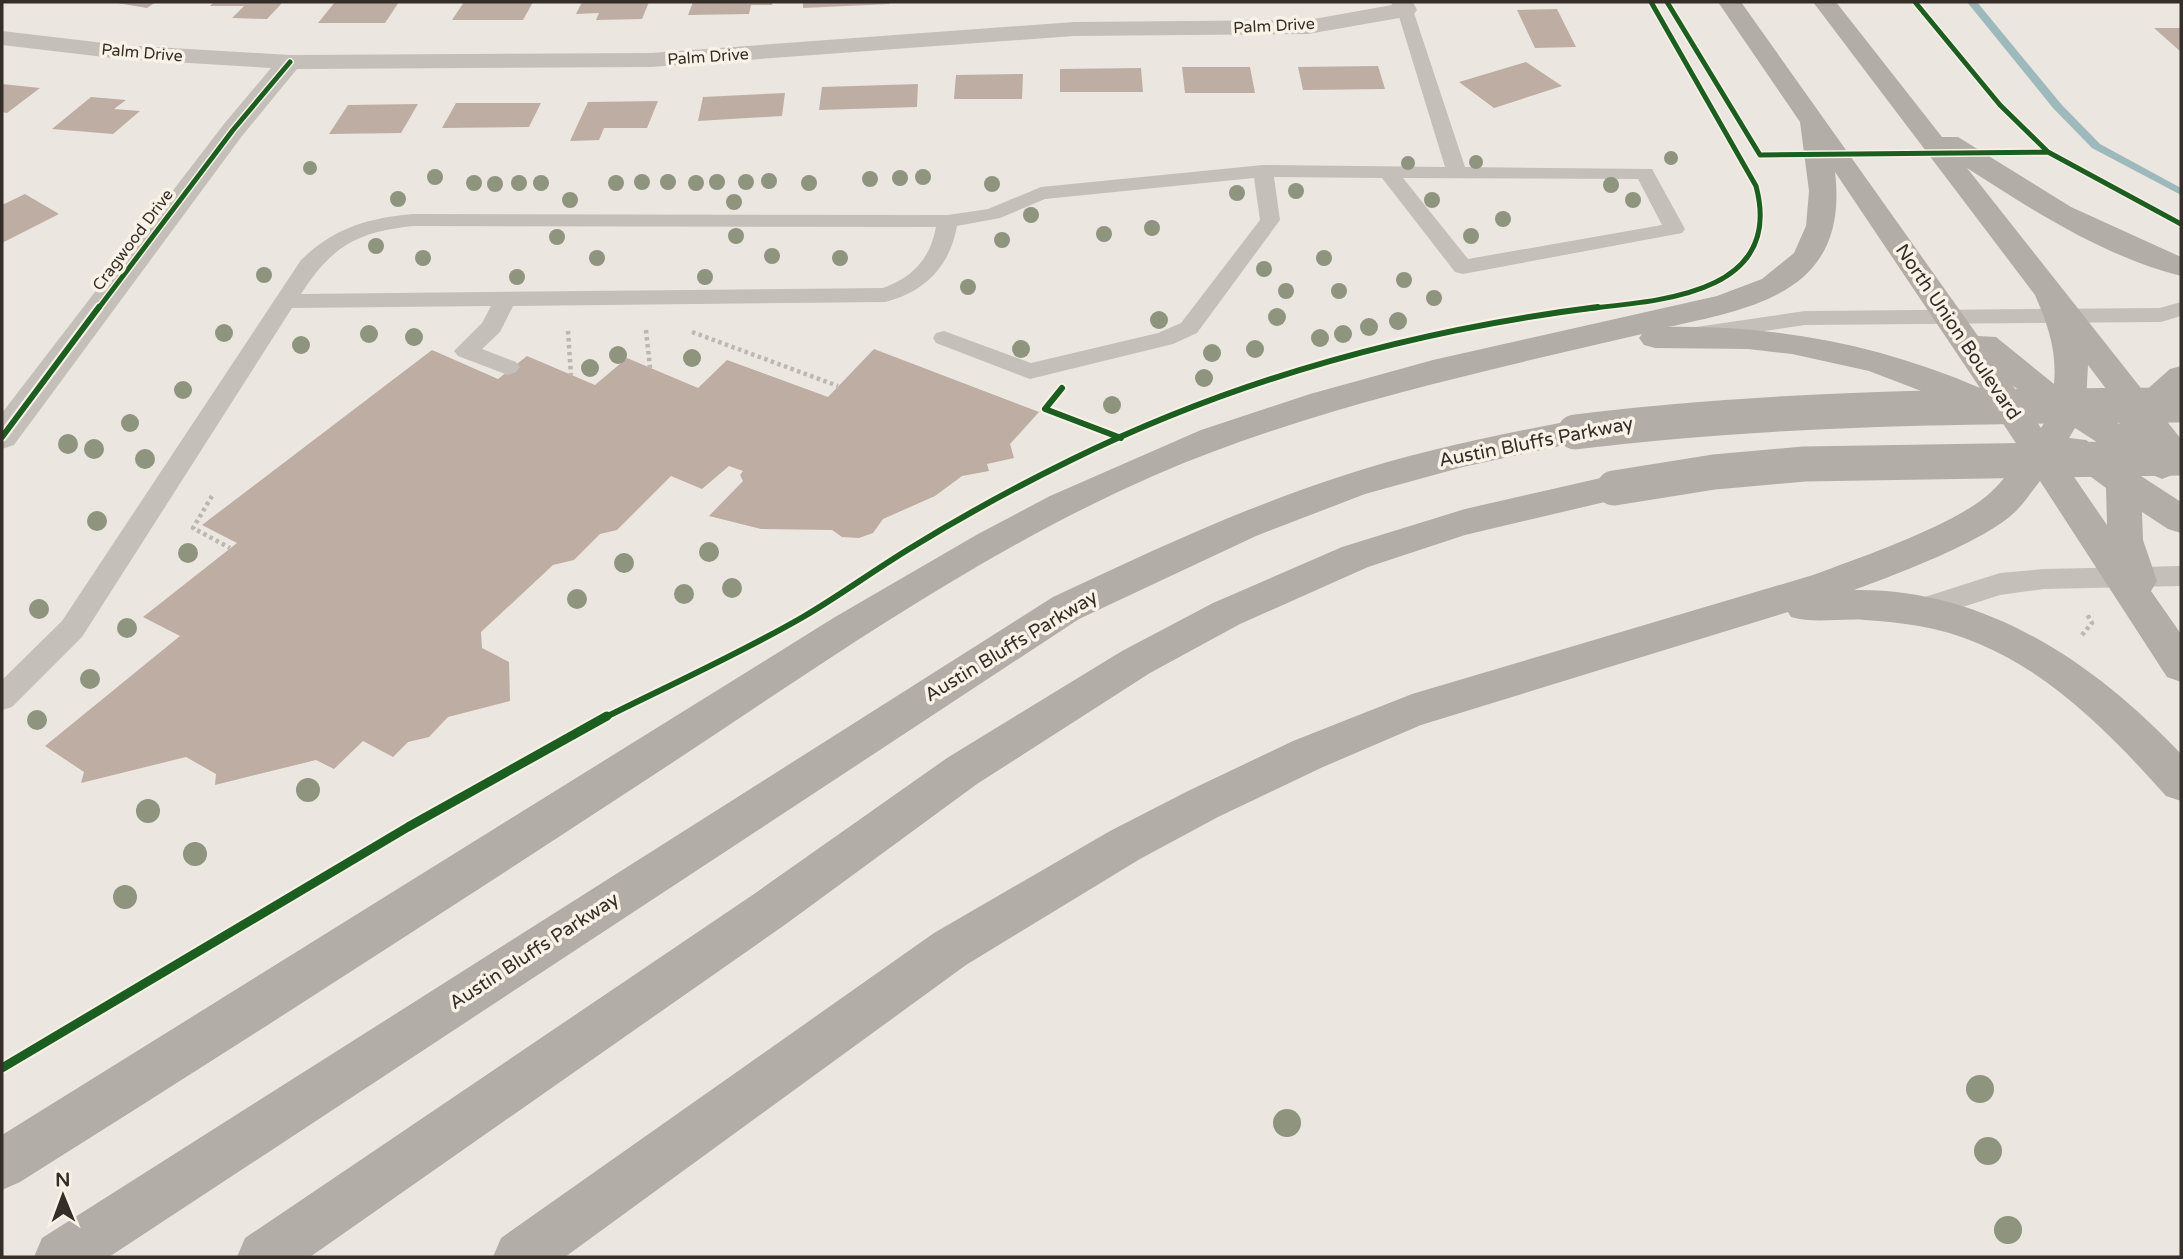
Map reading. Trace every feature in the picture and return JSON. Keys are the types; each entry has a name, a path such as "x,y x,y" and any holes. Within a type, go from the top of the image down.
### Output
{"main road":[{"name":"North Union Boulevard","path":"1729,2 1948,310 2015,416 2054,434 2129,577"},
{"path":"1824,2 2059,308 2181,461"},
{"path":"1916,120 1980,165 2058,212 2096,233 2181,267"},
{"path":"2,1164 350,947 791,664 998,538 1126,472 1220,436 1432,372 1721,305 1779,282 1804,261 1821,232 1824,209 1813,121"},
{"path":"520,1257 950,949 1125,845 1308,754 1412,711 1558,664 1753,610 1879,566 1981,519 2003,502 2054,434 2072,358 2059,308"},
{"path":"1948,310 2029,383 2054,434 2123,463 2181,478"},
{"path":"1548,346 1677,337 1763,338 1850,353 1920,374 2015,416"},
{"path":"2172,653 2129,577 2123,463 2142,413 2181,377"},
{"name":"Austin Bluffs Parkway","path":"61,1257 1066,608 1191,548 1353,485 1480,449 1575,432 1659,420 1776,410 2181,405"},
{"path":"264,1257 1049,714 1244,605 1335,565 1399,542 1517,508 1614,488 1714,472 1804,464 2181,461"},
{"path":"2123,463 2181,520"},
{"path":"1753,610 1846,603 1919,610 1973,623 2016,642 2101,699 2181,783"}],"street":[{"name":"Palm Drive","path":"2,38 121,52 290,62 651,60 1074,29 1308,26 1403,6"},
{"name":"Cragwood Drive","path":"2,438 233,130 290,62"}],"lane":[{"path":"1403,6 1457,173"},
{"path":"2,698 72,629 309,265 332,242 367,225 387,222 948,221 993,214 1041,193 1263,171 1645,173 1675,229 1463,267 1387,172"},
{"path":"944,338 1030,371 1166,339 1189,328 1270,220 1263,171"},
{"path":"287,301 885,295 906,289 923,278 935,265 945,242 948,221"},
{"path":"505,299 492,327 466,351 508,367"},
{"path":"1677,337 1805,318 1948,310 2059,308 2161,315 2181,309"},
{"path":"1919,610 2000,584 2044,579 2181,576"}],"path":[{"path":"568,327 570,375"},
{"path":"646,327 650,368"},
{"path":"691,331 838,386"},
{"path":"212,496 193,528 230,548"},
{"path":"2077,641 2092,623 2081,605"}],"building":[{"path":"111,2 156,2 147,8"},
{"path":"214,2 282,3 267,19 232,18 244,6 210,6"},
{"path":"335,2 399,2 385,23 318,23"},
{"path":"464,2 533,2 523,20 452,20"},
{"path":"582,2 649,2 642,19 596,20 599,13 576,14"},
{"path":"693,2 773,2 772,5 751,5 749,14 688,15"},
{"path":"803,2 889,2 889,4 803,8"},
{"path":"1557,9 1576,47 1535,48 1517,10"},
{"path":"2154,28 2181,28 2181,52"},
{"path":"1526,62 1562,86 1494,108 1459,82"},
{"path":"1378,66 1385,89 1303,90 1298,67"},
{"path":"1182,67 1250,67 1255,93 1185,93"},
{"path":"1141,68 1143,92 1060,92 1060,69"},
{"path":"1023,74 1022,99 954,99 956,75"},
{"path":"2,84 40,88 7,113 2,112"},
{"path":"918,84 917,107 819,110 822,87"},
{"path":"785,93 782,116 698,121 703,97"},
{"path":"91,97 126,100 114,109 140,111 113,134 52,129"},
{"path":"658,101 647,128 604,128 599,140 570,141 588,102"},
{"path":"456,103 541,103 529,127 442,128"},
{"path":"418,104 401,133 329,134 348,105"},
{"path":"25,194 59,214 2,243 2,205"},
{"path":"874,349 1039,412 1010,444 1014,458 987,464 989,471 962,476 935,496 883,519 873,533 859,538 842,537 832,530 761,529 709,516 743,481 740,475 743,471 729,466 702,489 671,476 617,530 600,534 574,560 553,565 481,632 482,648 509,662 510,701 448,717 429,737 408,742 393,757 363,741 334,769 316,760 215,785 216,774 186,757 81,783 84,772 45,746 180,636 143,617 237,543 202,525 432,350 498,379 527,356 595,385 627,358 698,388 727,360 828,397"}],"waterway":[{"path":"1972,2 2057,106 2096,146 2181,192"}],"cycle path":[{"path":"2,1068 545,749 789,625 949,525 1031,480 1116,439 1247,387 1374,349 1502,320 1653,300 1709,285 1730,275 1750,257 1760,235 1761,212 1756,186 1651,2"},
{"path":"1667,2 1760,155 2048,152"},
{"path":"1915,2 2000,105 2048,152 2181,224"},
{"path":"2,437 233,130 290,62"},
{"path":"1062,388 1045,409 1121,438"}]}
